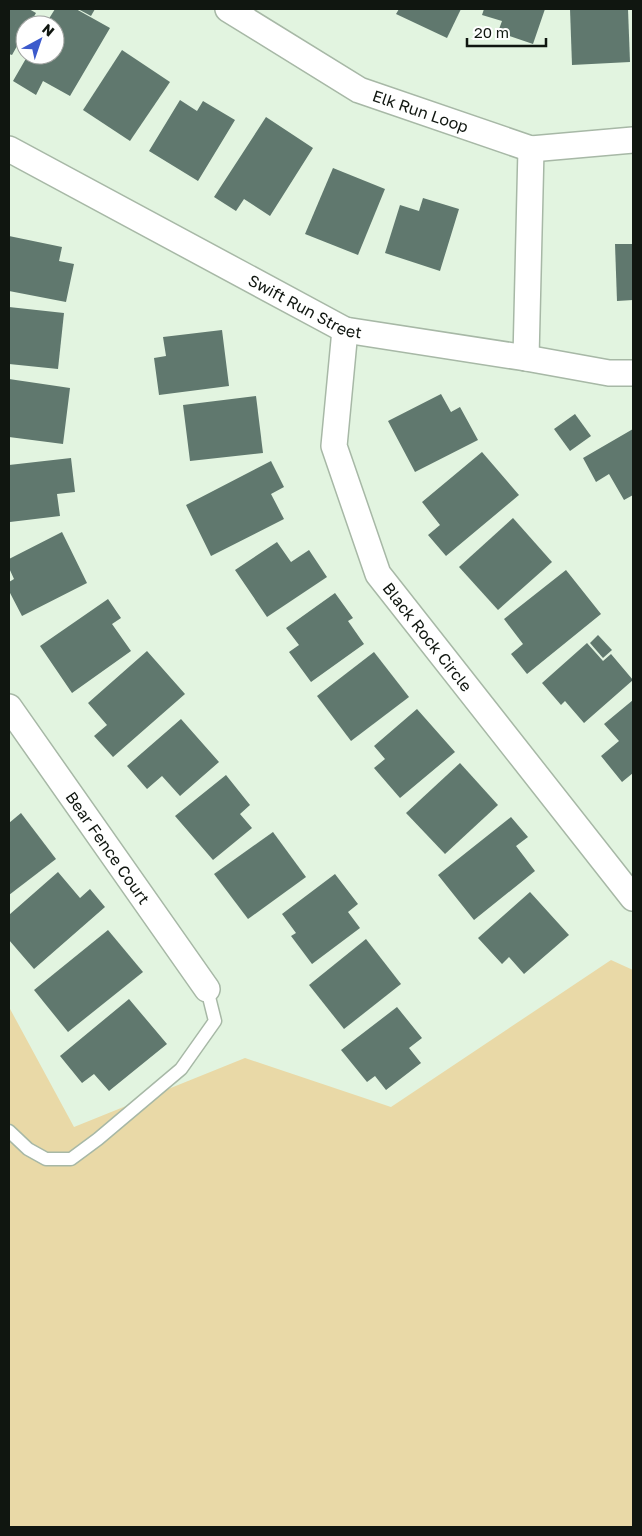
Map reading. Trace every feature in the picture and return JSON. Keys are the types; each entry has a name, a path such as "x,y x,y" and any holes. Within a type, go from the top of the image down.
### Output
{"street":[{"name":"Elk Run Loop","path":"228,9 358,90 531,149 633,140"},
{"name":"Swift Run Street","path":"9,149 345,330 610,373 633,373"},
{"path":"526,358 531,149"},
{"name":"Black Rock Circle","path":"345,330 334,446 378,574 633,898"},
{"name":"Bear Fence Court","path":"9,707 207,989"}],"lane":[{"path":"9,1131 28,1149 46,1159 71,1159 182,1069 215,1021 207,989"}],"shaded area":[{"path":"611,960 633,970 633,1527 9,1527 9,1007 74,1127 245,1058 391,1107"}],"building":[{"path":"9,9 29,9 36,13 35,15 15,15 15,50 12,55 9,54"},
{"path":"55,9 76,9 110,28 70,96 43,81 36,95 13,81 22,65 65,65 65,15 51,15"},
{"path":"78,9 95,9 91,16"},
{"path":"399,9 461,9 447,38 396,14"},
{"path":"484,9 545,9 533,44 498,32 502,21 482,15"},
{"path":"570,9 628,9 630,62 572,65"},
{"path":"122,50 170,82 130,141 83,110"},
{"path":"180,100 197,111 203,101 235,120 198,181 149,151"},
{"path":"266,117 313,148 270,216 244,199 236,211 214,197"},
{"path":"333,168 385,189 358,255 305,234"},
{"path":"423,198 459,209 440,271 385,253 400,205 419,211"},
{"path":"9,236 62,247 59,261 74,264 66,302 9,291"},
{"path":"615,244 633,244 633,300 617,301"},
{"path":"9,307 64,313 58,369 9,364"},
{"path":"222,330 229,386 159,395 154,358 166,356 163,337"},
{"path":"9,379 70,388 63,444 9,437"},
{"path":"441,394 451,412 460,407 478,440 415,472 388,421"},
{"path":"256,396 263,453 190,461 183,405"},
{"path":"575,414 591,436 570,451 554,429"},
{"path":"633,429 633,495 624,500 609,474 596,482 583,458"},
{"path":"482,452 519,495 446,556 428,535 440,525 422,502"},
{"path":"71,458 75,492 57,494 60,516 10,522 9,465"},
{"path":"271,461 284,487 271,494 284,519 211,556 186,505"},
{"path":"513,518 552,562 498,610 459,567"},
{"path":"62,532 87,583 22,616 9,591 9,582 14,579 9,568 9,559"},
{"path":"277,542 291,562 309,550 327,577 267,617 235,570"},
{"path":"566,570 601,614 527,674 511,654 523,644 504,619"},
{"path":"335,593 353,618 348,621 364,644 311,682 289,652 299,645 286,628"},
{"path":"108,599 121,618 112,624 131,651 72,693 40,646"},
{"path":"598,635 612,650 603,658 590,643"},
{"path":"587,643 603,661 611,654 633,680 584,723 565,701 561,705 542,683"},
{"path":"147,651 185,694 113,757 94,736 107,725 88,703"},
{"path":"374,652 409,697 351,741 317,696"},
{"path":"633,700 633,773 622,782 601,756 619,741 604,724"},
{"path":"417,709 455,752 400,798 374,768 385,759 374,746"},
{"path":"181,719 219,762 180,796 162,776 147,789 127,766"},
{"path":"460,763 498,805 445,854 406,813"},
{"path":"226,775 250,805 240,814 252,828 213,860 175,816"},
{"path":"21,813 56,859 9,895 9,823"},
{"path":"511,817 528,837 516,846 535,871 474,920 438,875"},
{"path":"273,832 306,877 248,919 214,874"},
{"path":"58,872 80,898 90,889 105,907 34,969 9,940 9,915"},
{"path":"335,874 358,904 348,912 360,928 312,964 291,936 296,933 282,914"},
{"path":"530,892 569,935 524,974 509,957 502,964 478,938"},
{"path":"108,930 143,972 68,1032 34,990"},
{"path":"366,939 401,984 344,1029 309,985"},
{"path":"129,999 167,1044 109,1091 94,1074 82,1083 60,1056"},
{"path":"397,1007 422,1038 409,1048 421,1063 386,1090 375,1076 367,1082 341,1050"}]}
